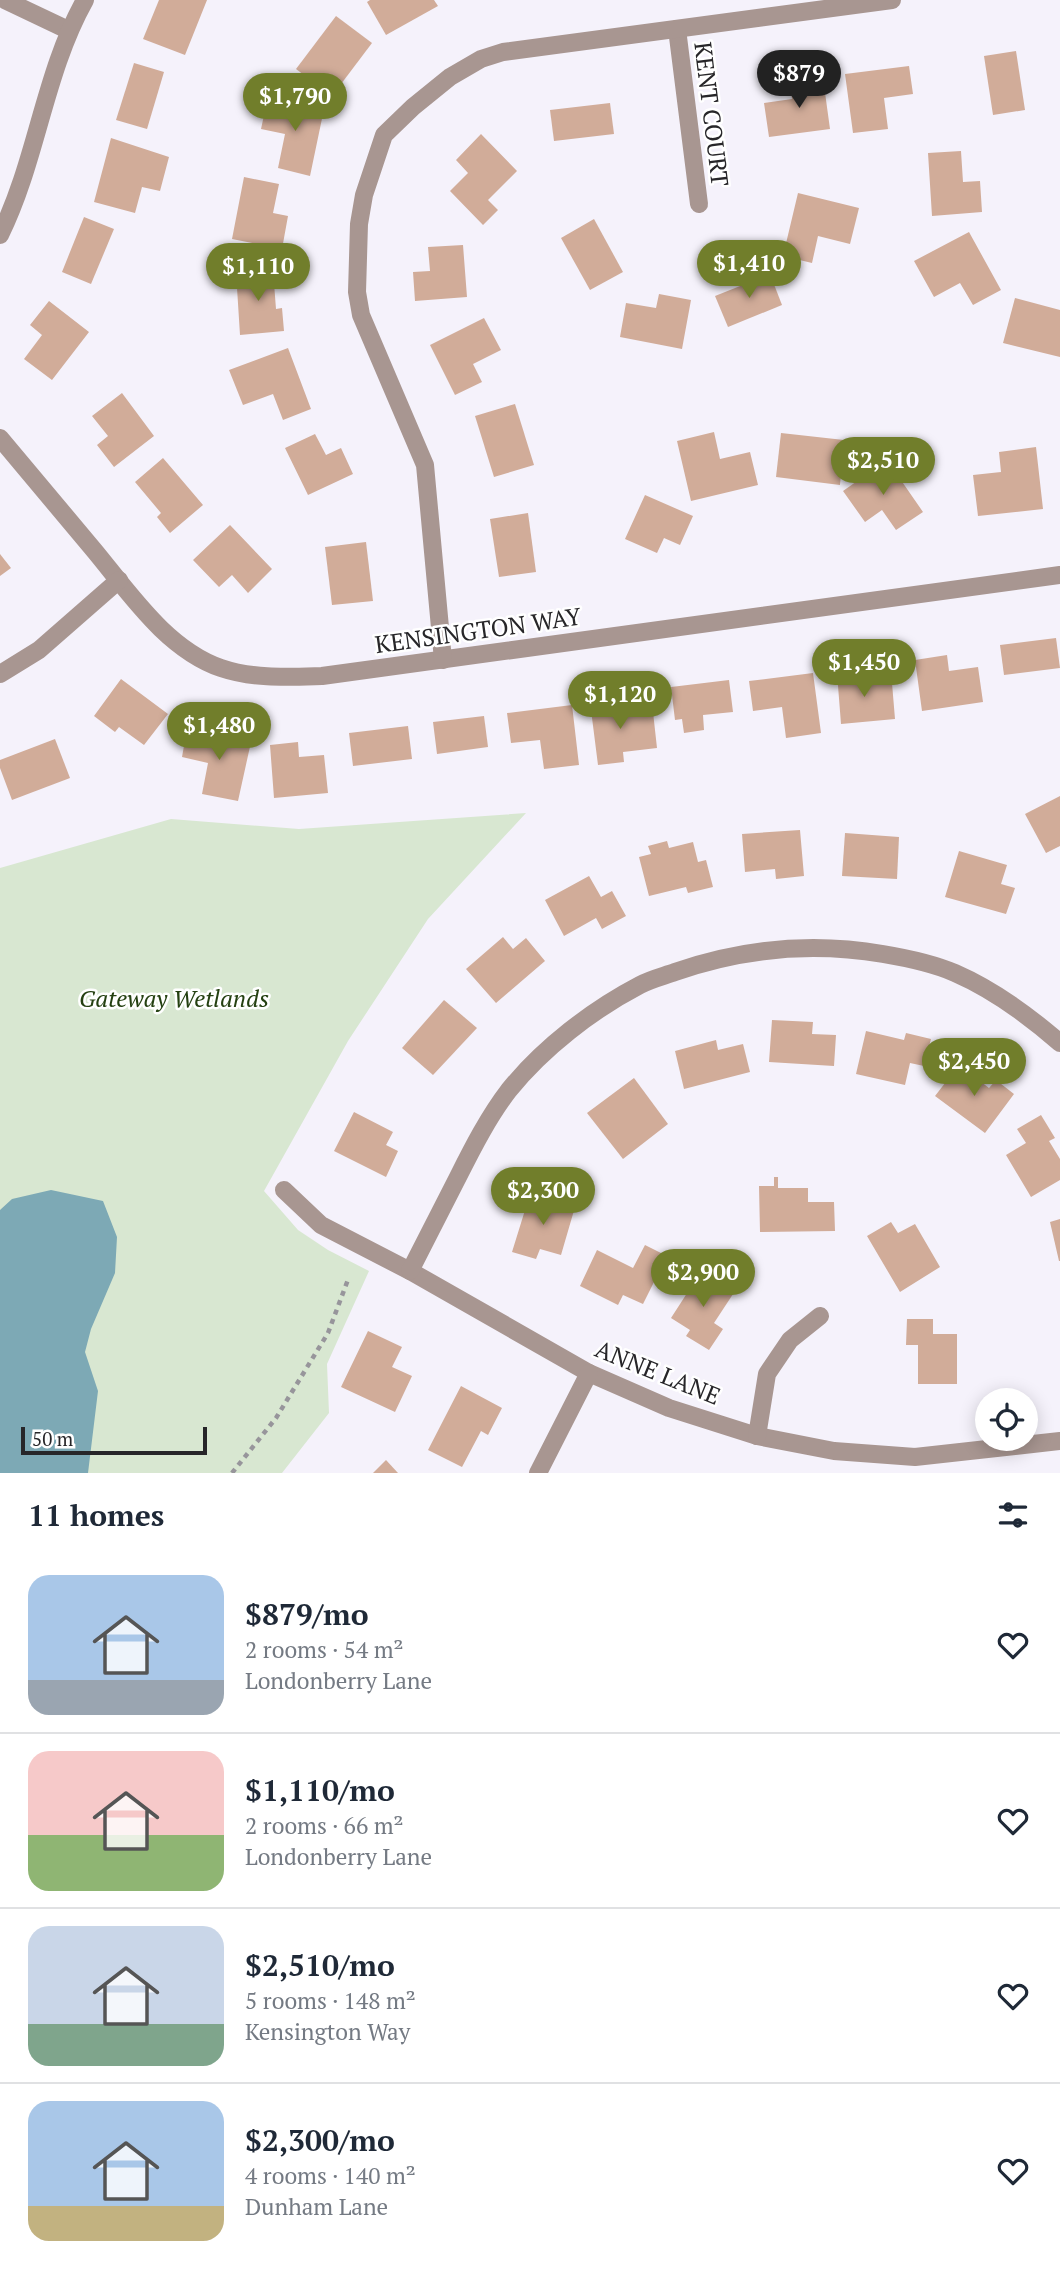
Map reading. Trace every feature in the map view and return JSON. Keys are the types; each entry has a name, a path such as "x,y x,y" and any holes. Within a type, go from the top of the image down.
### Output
{"street":[{"path":"5,0 68,30"},
{"path":"0,235 16,198 68,30 85,0"},
{"path":"443,660 425,465 369,338 357,292 361,214 384,135 450,77 481,59 526,47 892,0"},
{"name":"KENT COURT","path":"677,29 699,204"},
{"name":"KENSINGTON WAY","path":"0,438 165,632 202,660 249,675 322,676 1060,575"},
{"path":"0,674 39,650 119,580"},
{"path":"410,1271 479,1136 509,1091 548,1050 596,1012 642,984 709,960 768,949 817,947 852,949 909,959 953,972 995,994 1060,1042"},
{"name":"ANNE LANE","path":"284,1189 321,1225 410,1271 589,1373 669,1408 757,1436 834,1451 915,1457 1060,1441"},
{"path":"757,1436 767,1374 790,1340 820,1316"},
{"path":"538,1473 589,1373"}],"path":[{"path":"232,1473 276,1418 328,1333 349,1277"}],"green space":[{"name":"Gateway Wetlands","path":"526,813 428,919 348,1041 264,1191 298,1230 328,1250 369,1271 327,1364 329,1413 282,1473 0,1473 0,868 171,819 299,829"}],"water":[{"path":"51,1190 103,1201 117,1237 115,1273 91,1329 85,1352 98,1391 88,1473 0,1473 0,1210 12,1199"}],"building":[{"path":"159,0 207,0 185,55 143,39"},
{"path":"434,0 438,6 386,35 367,2"},
{"path":"336,16 372,43 332,96 296,69"},
{"path":"1016,51 1025,110 993,115 984,56"},
{"path":"134,63 164,72 147,129 116,120"},
{"path":"909,66 913,94 884,98 888,129 853,133 845,74"},
{"path":"823,78 830,129 769,137 764,103 792,99 790,83"},
{"path":"268,97 324,109 310,176 278,168 285,134 261,129"},
{"path":"610,103 614,134 554,141 550,110"},
{"path":"481,134 517,171 488,200 498,210 483,225 450,191 468,173 456,160"},
{"path":"111,138 169,157 160,191 142,187 135,213 94,202"},
{"path":"961,151 963,182 980,181 982,212 932,216 928,153"},
{"path":"244,177 279,184 273,213 288,216 282,249 232,239"},
{"path":"798,193 859,208 850,244 818,236 812,263 783,256"},
{"path":"84,217 114,229 91,284 62,272"},
{"path":"594,219 623,272 590,290 561,238"},
{"path":"969,232 1001,290 973,305 960,283 934,297 914,261"},
{"path":"463,245 467,297 415,301 413,272 430,271 428,247"},
{"path":"273,270 276,309 282,308 284,331 240,335 236,272"},
{"path":"770,274 782,305 728,327 715,296"},
{"path":"659,294 691,300 682,349 620,337 626,303 656,308"},
{"path":"1015,298 1060,310 1060,357 1003,343"},
{"path":"49,301 89,332 52,380 24,359 42,335 30,325"},
{"path":"484,318 501,350 473,364 482,382 455,395 430,345"},
{"path":"288,348 311,409 283,420 273,394 243,405 229,370"},
{"path":"122,393 154,436 114,467 97,445 108,436 92,416"},
{"path":"515,404 534,465 494,477 475,416"},
{"path":"714,432 720,459 750,452 758,485 691,501 677,441"},
{"path":"781,433 844,440 840,485 776,477"},
{"path":"315,434 326,455 341,448 353,474 308,495 285,448"},
{"path":"1036,447 1043,509 978,516 973,475 1001,472 999,452"},
{"path":"163,458 203,505 170,533 157,517 161,513 135,482"},
{"path":"887,460 923,512 896,530 882,510 865,522 843,491"},
{"path":"645,495 693,516 680,545 664,538 657,553 625,539"},
{"path":"528,513 536,572 499,577 490,519"},
{"path":"230,525 272,569 248,593 232,575 219,587 193,560"},
{"path":"366,542 373,601 332,605 325,547"},
{"path":"0,554 11,568 0,576"},
{"path":"1056,638 1060,668 1004,675 1000,645"},
{"path":"947,655 949,671 978,667 983,702 922,711 915,660"},
{"path":"866,670 867,685 892,683 895,719 841,724 837,673"},
{"path":"813,673 821,733 786,738 782,707 753,711 749,681"},
{"path":"121,679 168,714 144,745 119,727 115,732 94,716"},
{"path":"729,680 733,712 703,715 704,730 684,733 682,719 675,720 671,687"},
{"path":"624,698 626,716 653,712 657,748 623,752 624,762 598,765 590,702"},
{"path":"572,705 579,765 544,769 540,740 511,743 507,713"},
{"path":"484,716 488,747 437,754 433,722"},
{"path":"408,726 412,759 353,766 349,733"},
{"path":"187,729 251,742 238,801 202,794 208,763 182,757"},
{"path":"55,739 70,778 12,800 0,768 0,760"},
{"path":"298,742 299,757 324,755 328,793 274,798 270,745"},
{"path":"1060,796 1060,846 1046,853 1025,814"},
{"path":"800,830 804,876 776,879 775,869 745,872 742,834"},
{"path":"845,833 899,837 897,879 842,876"},
{"path":"667,841 669,848 693,842 698,862 706,860 713,887 688,893 686,887 649,896 639,857 651,854 648,846"},
{"path":"959,851 1007,865 1001,884 1015,888 1006,914 945,897"},
{"path":"589,876 601,897 612,891 626,916 602,929 596,918 564,936 545,900"},
{"path":"503,937 513,949 526,938 545,961 496,1003 466,969"},
{"path":"444,1000 477,1028 433,1075 402,1048"},
{"path":"772,1020 813,1022 812,1034 836,1035 834,1066 769,1062"},
{"path":"866,1031 904,1040 906,1033 931,1039 924,1066 910,1063 905,1085 856,1074"},
{"path":"716,1040 718,1050 743,1044 750,1072 684,1089 675,1051"},
{"path":"959,1065 989,1088 996,1080 1014,1094 985,1133 935,1096"},
{"path":"634,1078 668,1124 623,1159 587,1113"},
{"path":"354,1112 393,1132 386,1145 398,1151 386,1177 334,1151"},
{"path":"1041,1115 1055,1138 1049,1141 1060,1159 1060,1180 1031,1197 1006,1155 1026,1143 1017,1129"},
{"path":"774,1177 778,1177 778,1188 808,1188 808,1202 834,1202 835,1231 760,1232 759,1186 774,1186"},
{"path":"530,1194 575,1207 561,1255 540,1249 536,1259 512,1252"},
{"path":"1060,1219 1060,1261 1059,1261 1050,1222"},
{"path":"891,1222 898,1233 915,1224 940,1267 900,1292 867,1236"},
{"path":"645,1245 667,1256 643,1304 623,1295 618,1305 580,1286 597,1250 633,1268"},
{"path":"702,1270 735,1291 714,1323 723,1329 709,1350 686,1336 690,1330 671,1318"},
{"path":"907,1319 933,1319 933,1334 957,1334 957,1384 918,1384 918,1345 906,1345"},
{"path":"368,1331 402,1347 392,1367 412,1376 395,1412 341,1387"},
{"path":"461,1386 502,1408 488,1435 481,1431 462,1467 428,1450"},
{"path":"386,1460 398,1473 373,1473"}]}
